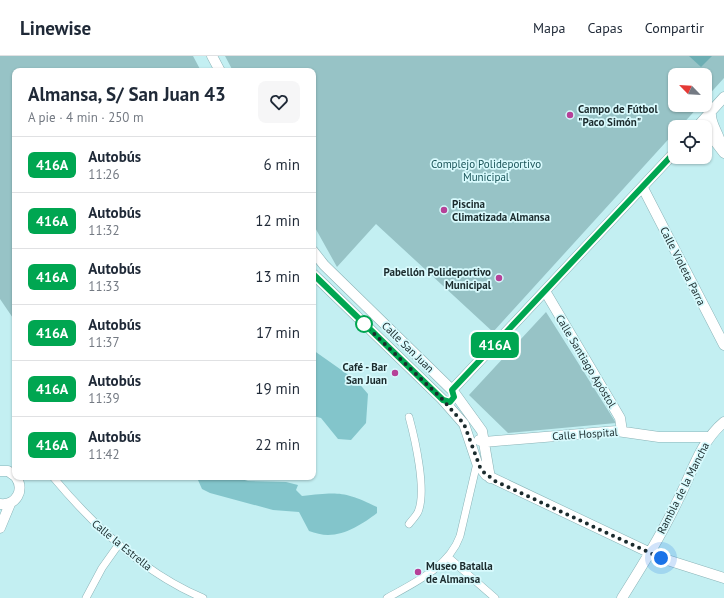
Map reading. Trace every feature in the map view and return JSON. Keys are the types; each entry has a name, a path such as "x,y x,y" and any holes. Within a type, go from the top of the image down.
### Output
{"street":[{"path":"212,56 218,68"},
{"path":"712,110 724,97"},
{"path":"703,120 710,112"},
{"path":"711,112 722,149"},
{"path":"712,139 722,149"},
{"path":"443,400 448,402 452,400 453,391 668,160"},
{"name":"Calle Violeta Parra","path":"643,188 724,345"},
{"name":"Calle San Juan","path":"316,256 453,391 479,425 484,442 490,478"},
{"name":"Calle San Juan","path":"316,277 443,400 477,438 484,442"},
{"path":"316,284 330,292"},
{"name":"Calle Santiago Apóstol","path":"545,291 620,418 622,432"},
{"path":"409,417 415,444 421,497 418,511 409,524"},
{"name":"Rambla de la Mancha","path":"622,598 678,500 698,456 710,437 724,422"},
{"name":"Calle San Juan","path":"464,424 477,463 483,473 490,478"},
{"name":"Calle Hospital","path":"484,442 622,432 659,437 710,437"},
{"path":"387,598 418,580 448,557 456,547 460,536 477,463"},
{"path":"490,478 637,545 649,553 672,562 724,578"},
{"path":"0,528 5,504 18,496 15,480"},
{"name":"Calle la Estrella","path":"56,480 82,511 119,544 166,580 203,598"},
{"path":"86,598 102,568 119,544"},
{"path":"448,557 495,598"}],"green space":[{"path":"0,56 193,56 199,68 12,68 12,317 0,299"},
{"name":"Complejo Polideportivo Municipal","path":"225,56 724,56 724,78 712,91 712,68 668,68 668,112 694,112 686,120 668,120 668,140 493,332 376,224 337,267 316,229 316,68 231,68"},
{"path":"546,312 616,423 508,433 469,395"}],"shaded area":[{"path":"689,56 712,56 701,67"},
{"path":"316,352 357,381 368,394 366,423 351,440 338,439 321,418 316,417"},
{"path":"198,480 286,482 298,485 296,490 302,496 324,494 348,495 377,507 377,513 348,531 326,535 318,534 309,531 299,512 273,510 210,493 202,489"}],"bus line":[{"name":"416A","path":"316,277 443,400 450,402 454,399 454,392 452,390 668,160"}],"place":[{"name":"Campo de Fútbol \"Paco Simón\"","path":"570,115"},
{"name":"Piscina Climatizada Almansa","path":"444,210"},
{"name":"Pabellón Polideportivo Municipal","path":"499,278"},
{"name":"Café - Bar San Juan","path":"395,373"},
{"name":"Museo Batalla de Almansa","path":"418,572"}],"route":[{"path":"364,324 442,399 464,424 474,450 477,463 483,473 495,481 637,545 649,553 661,558"}]}
